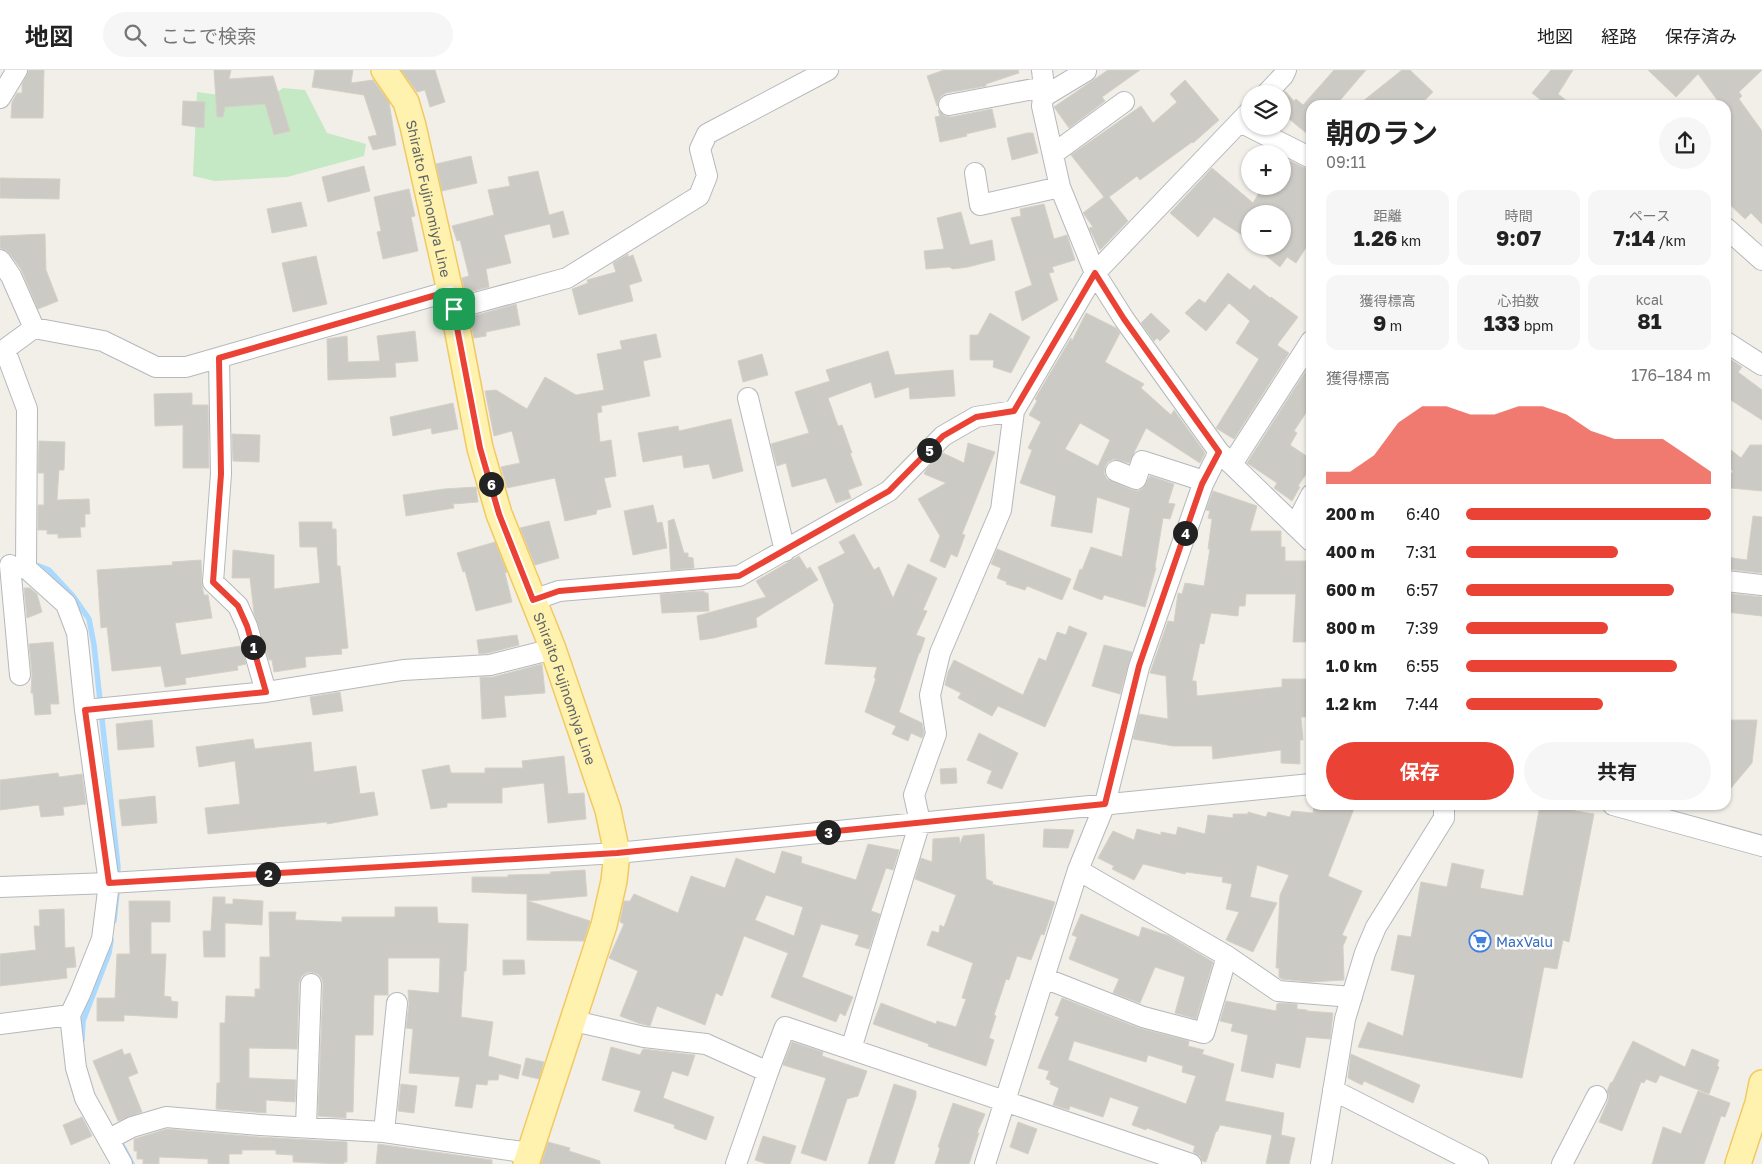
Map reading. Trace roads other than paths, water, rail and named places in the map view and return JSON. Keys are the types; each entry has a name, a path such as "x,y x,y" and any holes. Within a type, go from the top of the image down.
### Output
{"main road":[{"name":"Shiraito Fujinomiya Line","path":"384,70 406,102 411,118 452,300 480,448 499,514 553,649 608,810 617,853 614,881 604,926 527,1159"},
{"path":"1738,1164 1761,1096"}],"street":[{"path":"0,98 17,70"},
{"path":"20,675 12,566 26,410 2,352 34,328 104,341 156,367 186,367 452,300 567,278 699,196 707,176 700,149 707,134 828,70"},
{"path":"1274,85 1286,70"},
{"path":"950,105 1043,85 1086,71"},
{"path":"1043,85 1042,106 1060,187 1095,273 1124,319 1225,458 1306,536"},
{"path":"1053,154 1124,102"},
{"path":"851,1049 920,822 914,795 936,734 930,695 940,653 1001,510 1014,411 1095,273 1241,121"},
{"path":"1274,135 1306,155"},
{"path":"975,173 980,205 1060,187"},
{"path":"1731,232 1762,260"},
{"path":"0,260 11,276 34,328"},
{"path":"1731,345 1762,365"},
{"path":"985,1164 1078,870 1105,804 1139,666 1204,481 1225,458 1306,347"},
{"path":"219,358 221,474 213,582 238,606 247,626 266,692"},
{"path":"748,398 785,551"},
{"path":"533,600 559,591 739,576 889,491 943,436 976,417 1014,411"},
{"path":"1116,471 1136,479 1142,462 1204,481"},
{"path":"1295,526 1306,505"},
{"path":"12,566 66,604 77,634 85,710 109,883 102,939 70,1015 76,1068 85,1098 122,1164"},
{"path":"1731,581 1762,585"},
{"path":"85,710 266,692 403,670 490,665 553,649"},
{"path":"0,887 109,883 617,853 1306,784"},
{"path":"1321,1164 1346,1019 1365,953 1376,927 1444,818 1444,810"},
{"path":"1631,810 1762,846"},
{"path":"1078,870 1227,956 1278,991 1352,996"},
{"path":"1044,978 1143,1017 1204,1033 1227,956"},
{"path":"306,1127 311,984"},
{"path":"384,1132 397,1003"},
{"path":"0,1024 70,1015"},
{"path":"574,1021 644,1037 706,1044 768,1072"},
{"path":"736,1164 785,1027 1191,1164"},
{"path":"1333,1090 1478,1164"},
{"path":"1562,1164 1597,1096"},
{"path":"109,1139 132,1127 166,1117 384,1132 527,1159"}],"waterway":[{"path":"31,563 49,570 73,596 89,619 94,645 118,867 117,878"},
{"path":"114,921 117,893"},
{"path":"82,1040 83,1021 109,953 111,940"},
{"path":"122,1145 132,1164"}],"place":[{"name":"MaxValu","path":"1480,941"}]}
